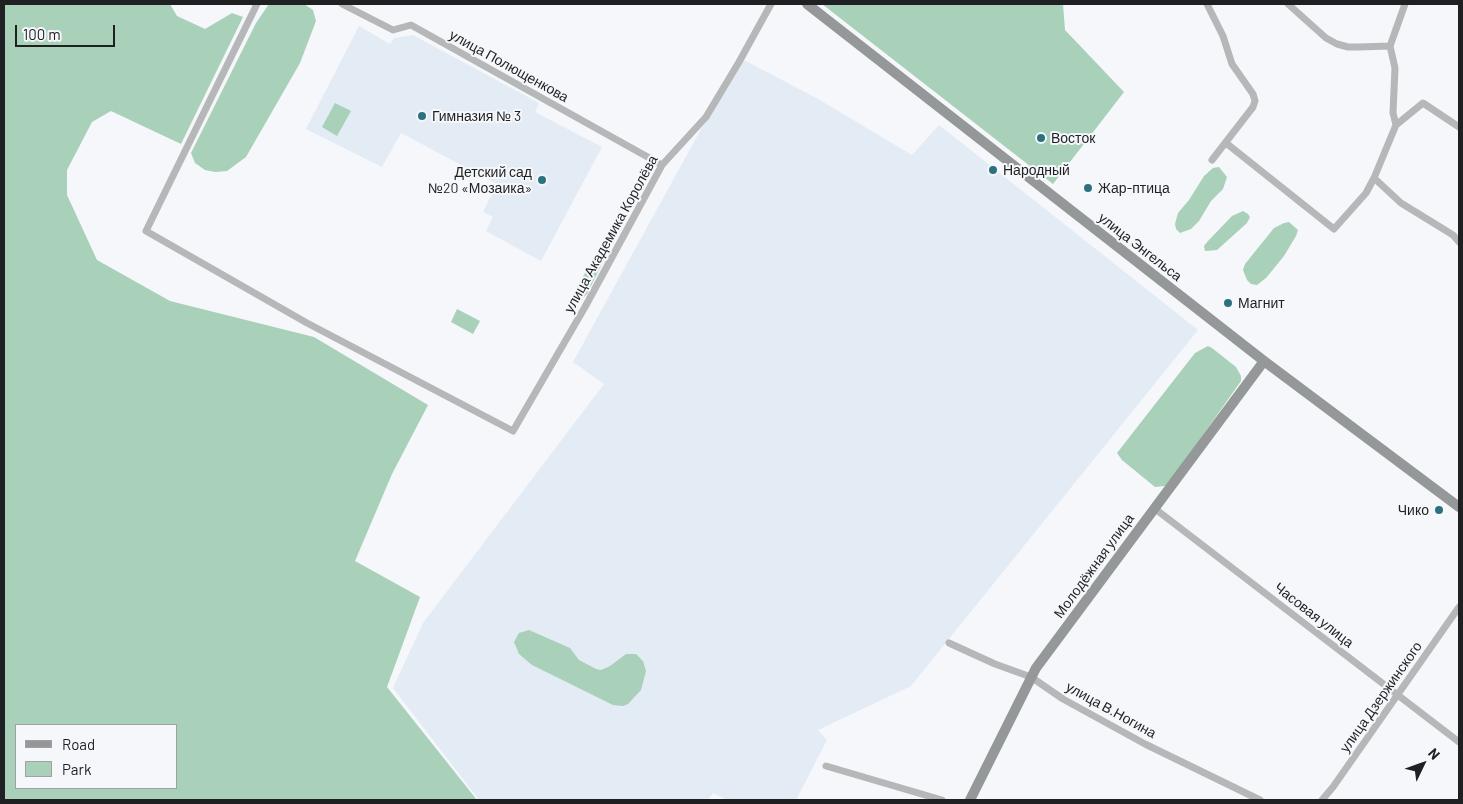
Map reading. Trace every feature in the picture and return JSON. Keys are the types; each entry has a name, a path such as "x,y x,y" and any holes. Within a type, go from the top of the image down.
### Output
{"main road":[{"name":"улица Энгельса","path":"807,4 1264,361 1459,507"},
{"name":"Молодёжная улица","path":"970,800 1031,677 1264,361"}],"street":[{"name":"улица Академика Королёва","path":"257,4 146,231 307,323 513,431 585,307 662,165 706,116 771,4"},
{"name":"улица Полющенкова","path":"342,4 393,30 410,25 662,165"},
{"path":"1207,4 1223,36 1232,64 1253,94 1255,100 1254,107 1212,160"},
{"path":"1288,4 1316,30 1337,44 1348,47 1390,46"},
{"path":"1396,125 1393,113 1395,68 1390,46 1405,4"},
{"path":"1226,142 1334,229 1366,193 1396,125 1423,103 1459,127"},
{"path":"1374,178 1401,203 1453,235 1459,242"},
{"name":"Часовая улица","path":"1154,508 1459,742"},
{"name":"улица Дзержинского","path":"1322,800 1459,607"},
{"name":"улица В.Ногина","path":"949,643 995,664 1031,677 1063,699 1145,744 1260,800"},
{"path":"826,766 942,800"}],"shaded area":[{"name":"Гимназия № 3","path":"359,26 390,44 394,38 413,35 539,103 535,112 602,147 541,261 486,231 493,217 483,212 497,184 401,133 382,167 306,129"},
{"path":"744,60 818,99 912,155 939,125 1198,330 911,686 818,730 827,740 796,800 727,800 713,793 708,800 479,800 393,688 423,623 604,384 573,362 700,131"}],"green space":[{"path":"4,4 170,4 177,16 205,29 232,13 243,17 181,144 111,111 92,122 67,170 67,195 97,260 170,301 314,337 428,405 392,474 355,561 420,597 387,687 477,800 4,800"},
{"path":"269,4 304,4 313,10 316,21 300,63 246,157 227,171 215,172 205,170 195,163 191,153 256,23"},
{"name":"Восток","path":"822,4 1063,4 1065,30 1124,92 1053,184"},
{"path":"335,103 351,111 337,136 322,127"},
{"path":"1219,167 1227,177 1223,189 1211,201 1199,221 1191,229 1180,233 1176,229 1175,224 1178,213 1189,200 1204,176 1213,168"},
{"path":"1243,211 1250,217 1247,223 1217,250 1205,251 1204,246 1208,241 1232,216"},
{"path":"1289,222 1298,230 1284,256 1266,278 1257,285 1251,284 1243,270 1245,264 1274,228"},
{"path":"603,244 608,244 609,250 587,294 583,298 577,298 576,288"},
{"path":"457,309 480,321 473,334 451,322"},
{"path":"1208,346 1236,367 1241,376 1241,381 1169,483 1165,486 1155,487 1122,460 1117,453 1195,353"},
{"path":"529,630 570,648 579,660 596,669 601,670 610,666 626,654 636,654 643,661 646,671 641,690 628,704 623,706 613,705 532,665 519,654 514,642 519,633"}],"place":[{"name":"Гимназия № 3","path":"422,116"},
{"name":"Восток","path":"1041,138"},
{"name":"Народный","path":"993,170"},
{"name":"Детский сад №20 «Мозаика»","path":"542,180"},
{"name":"Жар-птица","path":"1088,188"},
{"name":"Магнит","path":"1228,303"},
{"name":"Чико","path":"1439,510"}]}
